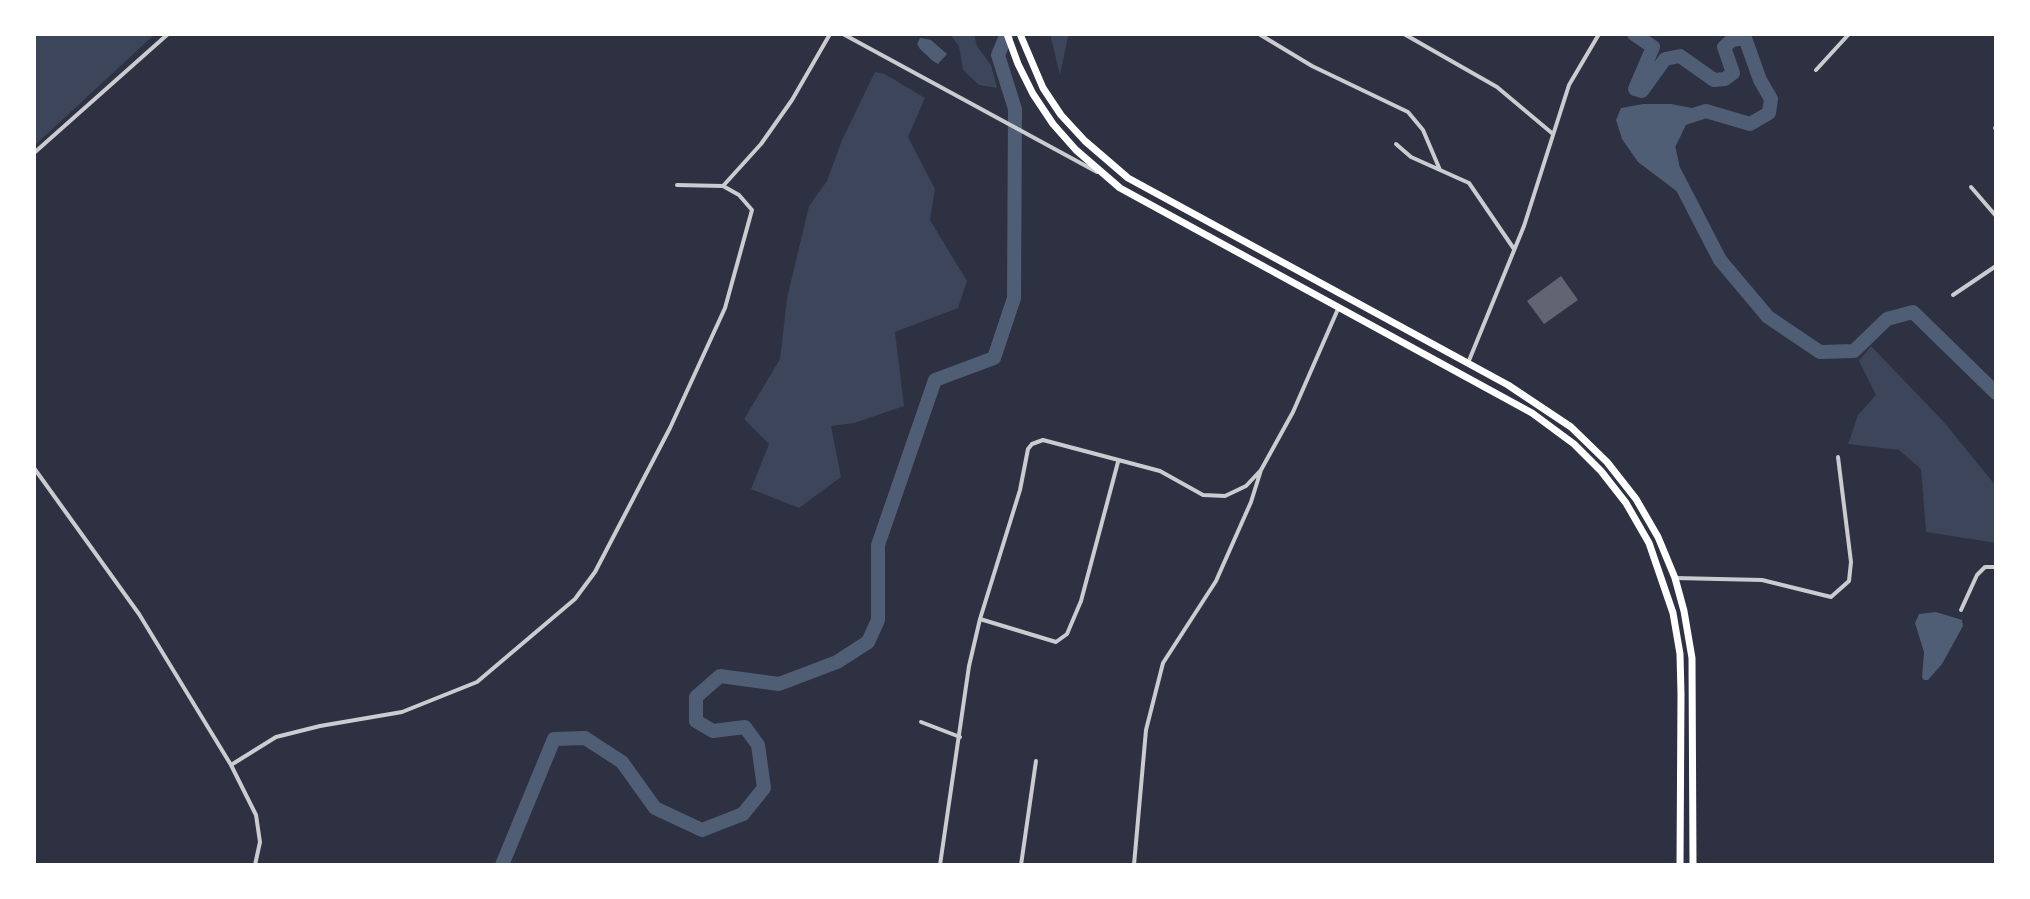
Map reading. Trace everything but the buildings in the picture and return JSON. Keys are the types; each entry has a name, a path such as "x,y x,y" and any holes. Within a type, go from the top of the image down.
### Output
{"highway":[{"path":"1007,34 1033,94 1053,124 1103,175 1136,199 1502,395 1550,425 1601,471 1638,522 1667,589 1680,654 1680,865"},
{"path":"1020,34 1029,60 1061,115 1085,141 1135,182 1545,408 1571,427 1607,462 1647,517 1675,578 1684,611 1692,658 1693,865"}],"street":[{"path":"34,153 168,34"},
{"path":"723,186 761,144 792,100 830,34"},
{"path":"843,34 1103,175"},
{"path":"1259,34 1312,66 1408,112 1423,130 1440,170"},
{"path":"1404,34 1497,87 1553,134"},
{"path":"1468,363 1514,249 1569,85 1599,34"},
{"path":"1816,70 1849,34"},
{"path":"1396,144 1411,157 1469,183 1514,249"},
{"path":"231,765 276,737 402,712 477,682 575,599 595,572 670,428 725,308 752,210 739,195 723,186 677,185"},
{"path":"1971,187 1996,216"},
{"path":"1953,295 1996,266"},
{"path":"1134,865 1146,730 1163,663 1216,581 1251,502 1261,470 1293,412 1338,309"},
{"path":"940,865 969,666 980,619 1020,490 1028,449 1032,444 1043,440 1160,471 1203,495 1225,496 1246,486 1261,470"},
{"path":"1675,578 1762,580 1831,597 1849,581 1851,562 1838,457"},
{"path":"980,619 1056,642 1067,634 1081,601 1118,462"},
{"path":"34,468 139,614 231,765 256,815 260,842 255,865"},
{"path":"1961,610 1977,575 1985,567 1996,567"},
{"path":"921,722 960,737"},
{"path":"1021,865 1036,761"}],"shaded area":[{"path":"34,34 155,34 34,146"},
{"path":"950,34 974,34 977,46 991,65 997,88 979,85 963,70 959,46"},
{"path":"1050,34 1072,34 1068,37 1060,75"},
{"path":"920,38 931,40 947,54 938,64 920,49 917,44"},
{"path":"875,72 885,74 925,98 908,137 935,189 930,220 967,281 958,308 895,332 904,406 854,423 831,426 841,477 799,508 751,489 769,444 744,419 780,359 787,298 809,206 827,181 842,140"},
{"path":"1671,104 1708,111 1681,119 1668,146 1673,169 1687,199 1638,162 1622,139 1616,120 1621,108"},
{"path":"1871,346 1943,421 1996,486 1996,543 1926,532 1921,469 1899,450 1848,444 1858,415 1876,395 1859,361"},
{"path":"1936,612 1962,620 1963,626 1942,664 1928,680 1924,680 1924,652 1915,623 1919,614"}],"waterway":[{"path":"502,865 554,739 585,738 622,762 655,808 702,830 743,814 764,788 758,745 745,727 713,731 696,721 696,697 720,676 779,684 837,662 868,642 878,620 878,545 935,380 994,358 1014,298 1015,109 998,55 1007,34"},
{"path":"1634,34 1653,47 1635,89 1642,91 1665,59 1680,56 1714,80 1725,79 1733,73 1724,47 1732,40 1745,38 1760,80 1771,99 1769,113 1750,124 1706,111 1681,119 1668,146 1673,169 1720,260 1768,317 1820,352 1854,351 1887,319 1913,312 1996,393"}]}
